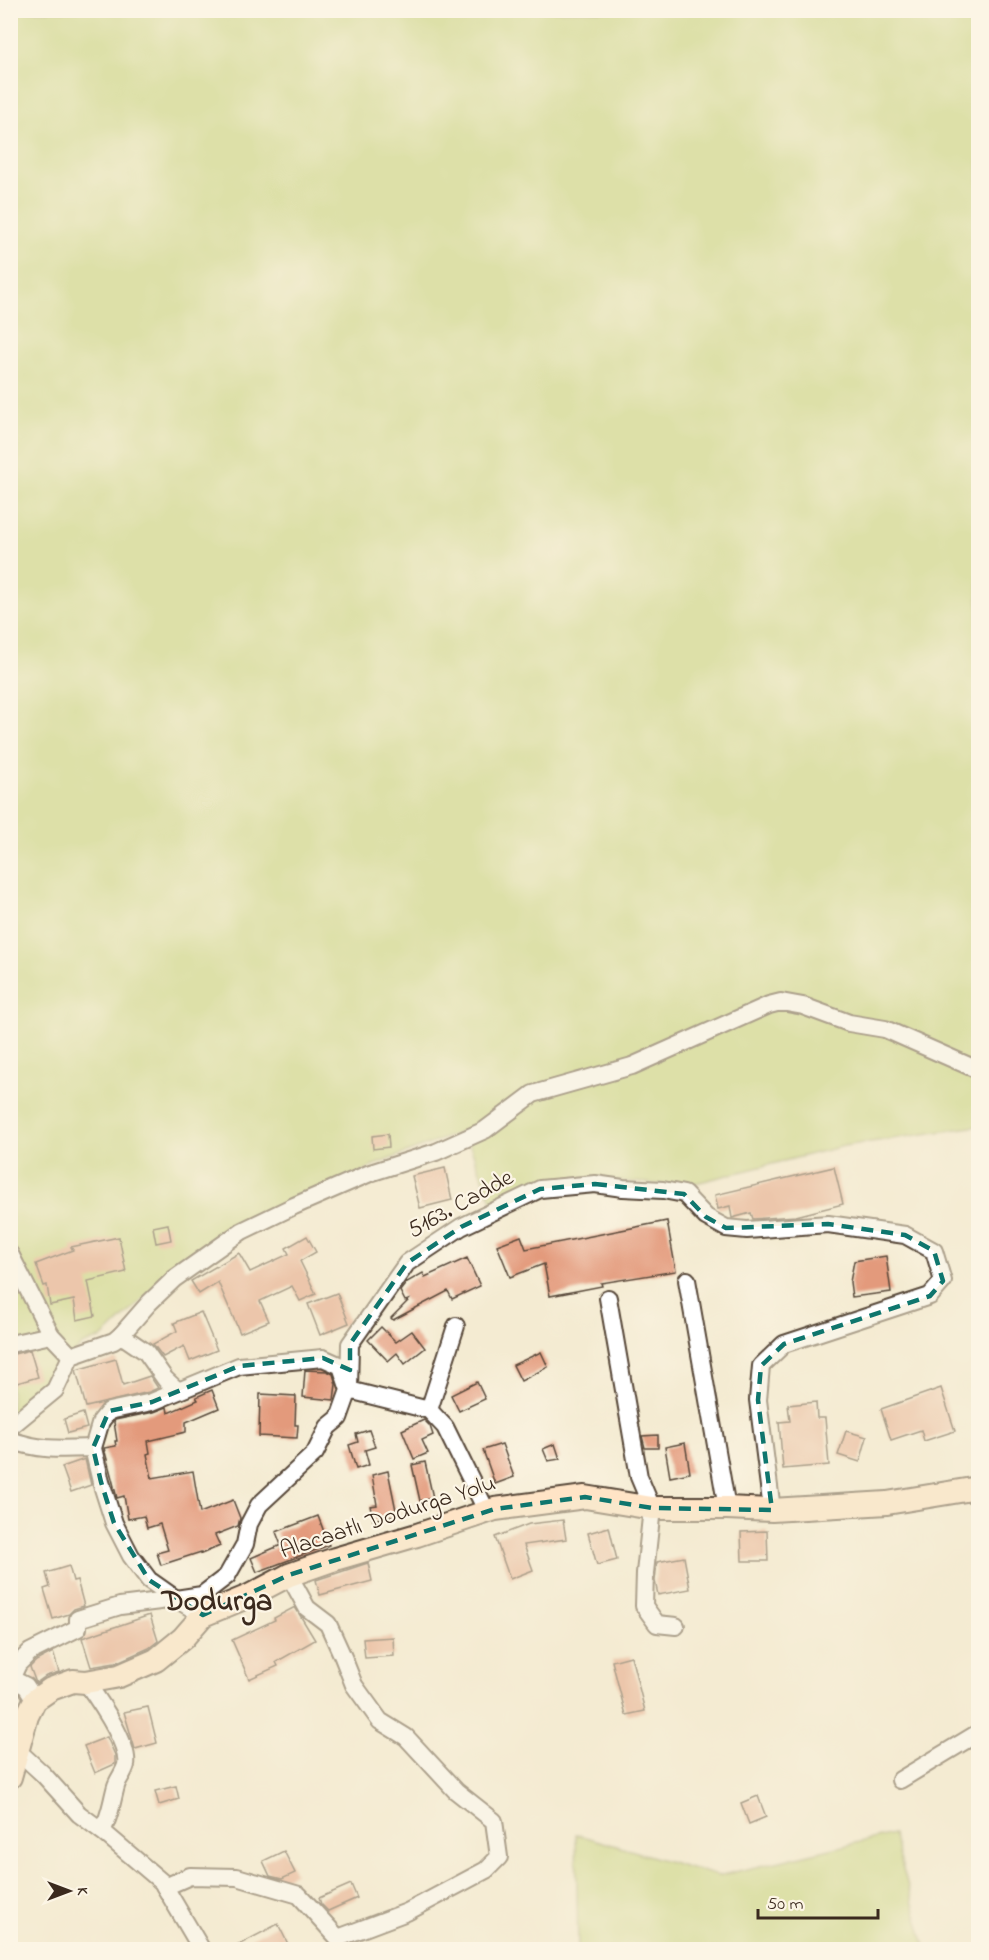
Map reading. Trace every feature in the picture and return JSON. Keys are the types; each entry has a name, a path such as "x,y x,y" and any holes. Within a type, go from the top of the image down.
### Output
{"street":[{"path":"10,1427 55,1390 71,1356 114,1341 174,1279 242,1231 370,1173 436,1152 485,1130 533,1095 632,1066 769,1005 781,1002 802,1006 849,1023 885,1029 978,1070"},
{"name":"5163. Cadde","path":"11,1678 18,1664 30,1652 78,1628 78,1619 120,1606 202,1595 227,1576 245,1544 249,1524 259,1505 315,1454 328,1427 339,1418 349,1390 350,1344 407,1263 461,1227 540,1189 595,1184 663,1190 684,1194 706,1217 726,1228 747,1230 828,1224 904,1235 934,1251 942,1281 930,1296 784,1344 761,1366 758,1400 772,1510"},
{"path":"10,1254 51,1335 71,1356"},
{"path":"687,1280 727,1508"},
{"path":"608,1298 639,1477 652,1508 644,1606 657,1624 676,1626"},
{"path":"429,1410 456,1326"},
{"path":"10,1344 51,1335"},
{"path":"122,1335 146,1352 165,1379 177,1390"},
{"path":"203,1615 149,1580 131,1556 114,1523 93,1448 101,1421 109,1412 152,1402 239,1366 323,1358 341,1366 349,1390 429,1410 445,1427 487,1512"},
{"path":"10,1440 29,1447 93,1448"},
{"name":"Alacaatlı Dodurga Yolu","path":"35,1700 51,1689 73,1681 86,1682 119,1676 156,1660 183,1638 203,1615 249,1596 289,1575 495,1509 585,1497 652,1508 772,1510 887,1503 978,1488"},
{"path":"165,1887 190,1876 237,1877 268,1886 298,1895 338,1938 407,1912 486,1870 498,1857 494,1821 456,1791 406,1737 380,1721 354,1685 328,1624 307,1608 289,1575"},
{"path":"10,1778 27,1716 35,1700 26,1686 11,1678"},
{"path":"86,1682 110,1717 126,1753 126,1766 116,1784 110,1816 102,1831"},
{"path":"900,1780 978,1732"},
{"path":"18,1751 43,1774 79,1814 162,1882 202,1950"}],"highlighted area":[{"path":"595,1184 684,1194 706,1217 726,1228 828,1224 905,1235 934,1251 943,1281 930,1296 784,1344 761,1366 758,1400 772,1510 652,1508 585,1497 495,1509 289,1575 203,1615 149,1580 114,1523 101,1482 93,1448 109,1411 152,1402 239,1366 323,1358 350,1370 350,1344 407,1263 461,1227 540,1189"}],"green space":[{"path":"11,11 978,11 978,1126 844,1146 684,1186 582,1178 494,1206 464,1131 377,1164 170,1274 103,1337 82,1345 11,1417"},
{"path":"576,1834 718,1876 893,1834 926,1949 578,1949"}],"building":[{"path":"388,1134 389,1147 373,1149 372,1136"},
{"path":"834,1167 843,1204 796,1216 753,1219 751,1213 732,1218 730,1206 718,1209 715,1195"},
{"path":"445,1168 452,1200 420,1208 412,1176"},
{"path":"667,1221 676,1271 601,1283 602,1286 550,1296 544,1264 510,1277 497,1245 521,1236 526,1249"},
{"path":"168,1224 171,1240 156,1243 153,1227"},
{"path":"307,1236 316,1252 300,1261 316,1294 300,1301 292,1286 260,1301 269,1321 240,1333 218,1282 199,1294 191,1281 239,1253 250,1272 289,1254 286,1248"},
{"path":"119,1237 126,1272 88,1281 95,1316 77,1320 74,1300 50,1305 47,1285 44,1286 36,1264 73,1250 71,1247"},
{"path":"886,1256 891,1292 852,1297 850,1282 854,1261"},
{"path":"467,1258 480,1286 452,1299 448,1291 393,1320 391,1318 409,1300 405,1301 400,1291 407,1282 423,1273 425,1277"},
{"path":"337,1293 349,1323 320,1335 308,1304"},
{"path":"201,1312 217,1350 190,1361 184,1346 163,1357 153,1344 177,1331 174,1323"},
{"path":"381,1327 396,1342 412,1331 425,1348 405,1364 397,1353 388,1361 368,1340"},
{"path":"30,1350 38,1377 10,1385 10,1355"},
{"path":"541,1352 548,1367 521,1381 513,1365"},
{"path":"116,1359 123,1385 150,1376 158,1388 86,1407 76,1370"},
{"path":"305,1370 327,1371 333,1374 336,1384 334,1400 303,1397"},
{"path":"477,1382 485,1399 459,1411 451,1395"},
{"path":"941,1388 955,1431 924,1441 921,1430 891,1440 881,1409"},
{"path":"212,1390 219,1408 186,1422 186,1432 148,1441 150,1453 147,1454 152,1478 193,1471 200,1513 233,1500 240,1518 238,1526 215,1535 220,1546 161,1565 157,1553 168,1550 160,1524 147,1528 144,1516 128,1519 124,1496 117,1498 104,1448 116,1446 115,1420 167,1407 168,1413 198,1400 196,1397"},
{"path":"260,1394 296,1396 297,1438 259,1436"},
{"path":"816,1402 817,1418 825,1418 829,1465 783,1469 779,1422 790,1421 788,1405"},
{"path":"83,1413 87,1428 68,1433 64,1419"},
{"path":"424,1420 430,1426 433,1435 422,1440 428,1453 414,1459 402,1430"},
{"path":"369,1430 375,1447 365,1450 369,1465 356,1469 349,1445 358,1442 356,1434"},
{"path":"846,1431 867,1437 860,1462 838,1455"},
{"path":"658,1435 658,1448 645,1448 642,1436"},
{"path":"685,1443 690,1473 670,1477 665,1447"},
{"path":"502,1444 514,1477 495,1484 483,1450"},
{"path":"555,1444 560,1459 548,1461 543,1449"},
{"path":"85,1459 91,1485 71,1492 62,1467"},
{"path":"425,1462 433,1498 420,1501 412,1465"},
{"path":"388,1471 397,1515 373,1520 370,1506 377,1505 372,1475"},
{"path":"318,1516 329,1545 257,1572 251,1558 281,1545 276,1532"},
{"path":"563,1520 566,1539 524,1545 533,1570 510,1579 495,1537 529,1524"},
{"path":"609,1527 617,1560 597,1565 588,1533"},
{"path":"767,1531 768,1561 742,1561 741,1532"},
{"path":"684,1557 690,1589 658,1595 655,1581 657,1562"},
{"path":"368,1563 372,1581 320,1595 316,1580"},
{"path":"69,1566 73,1581 77,1580 84,1606 53,1619 44,1589 50,1587 46,1573"},
{"path":"295,1607 315,1640 276,1662 278,1666 249,1679 232,1640 275,1620 274,1618"},
{"path":"150,1615 158,1641 149,1648 115,1663 91,1667 82,1638"},
{"path":"393,1637 394,1656 365,1658 363,1639"},
{"path":"53,1652 59,1672 46,1676 36,1683 30,1667"},
{"path":"631,1656 645,1711 626,1715 612,1661"},
{"path":"148,1707 157,1743 135,1749 124,1712"},
{"path":"107,1737 115,1755 115,1764 95,1773 84,1746"},
{"path":"176,1786 179,1799 159,1805 155,1791"},
{"path":"758,1796 766,1817 749,1824 741,1803"},
{"path":"284,1851 295,1873 282,1879 270,1876 263,1861"},
{"path":"351,1884 357,1898 328,1911 321,1904 319,1898"},
{"path":"278,1924 291,1950 229,1950"}],"district":[{"name":"Dodurga","path":"217,1603"}]}
